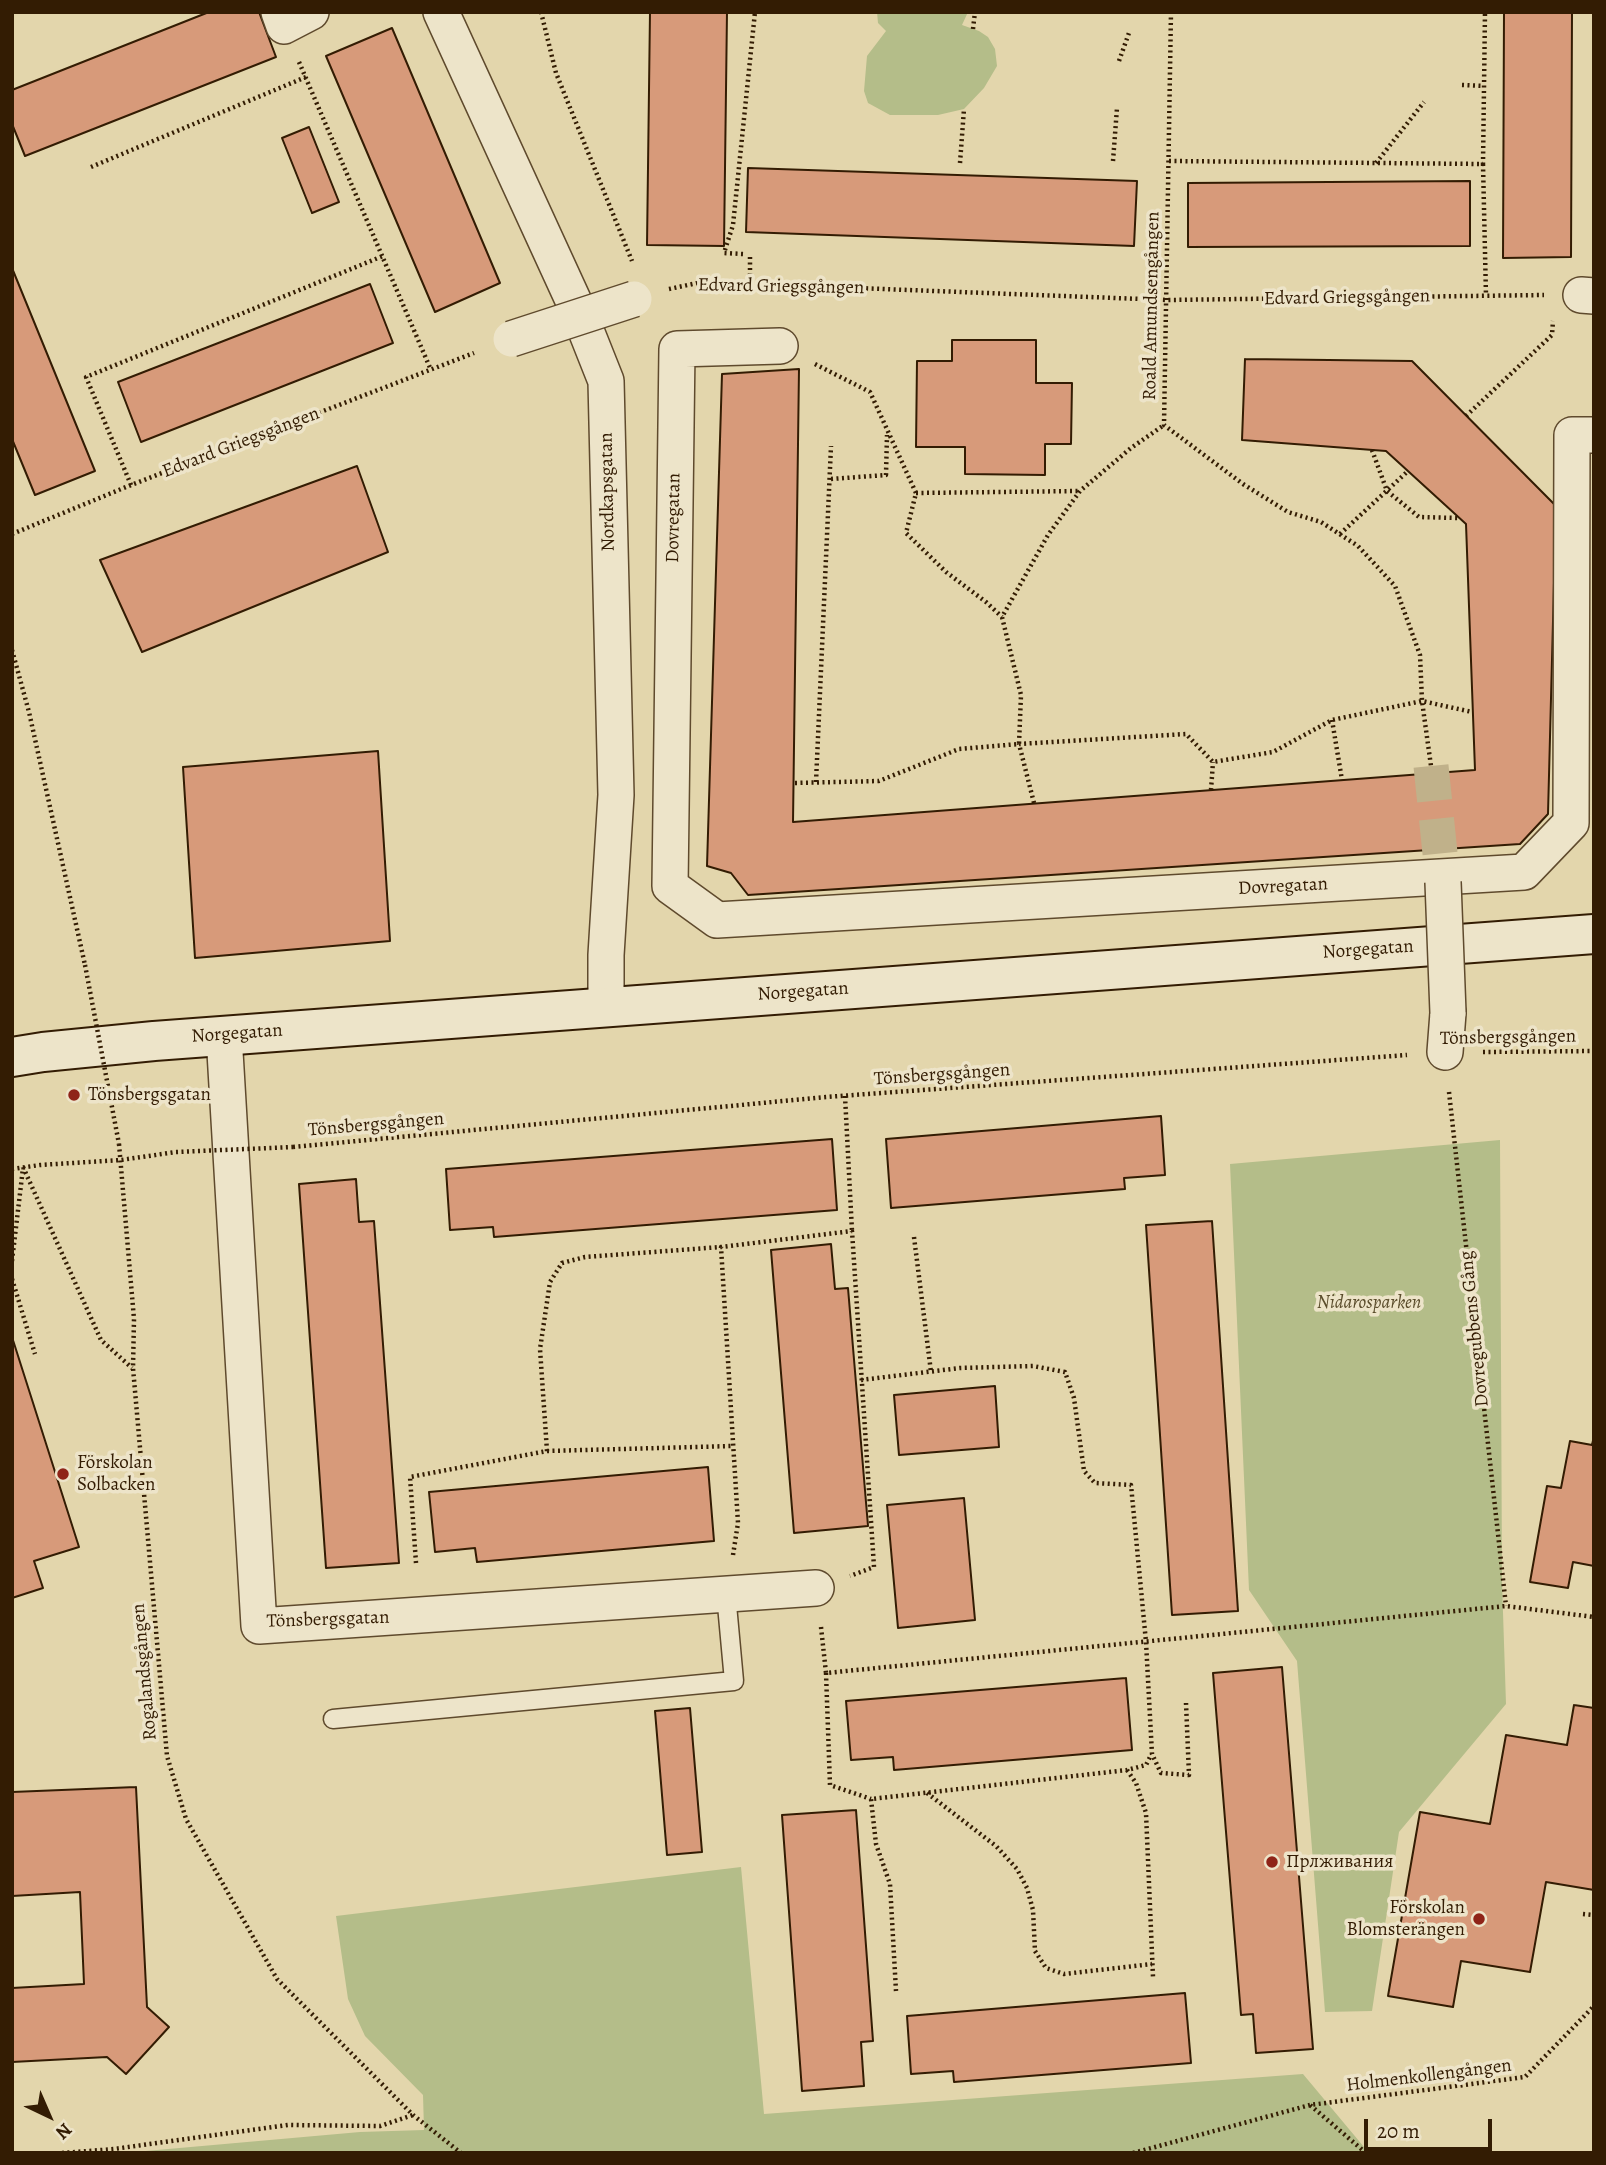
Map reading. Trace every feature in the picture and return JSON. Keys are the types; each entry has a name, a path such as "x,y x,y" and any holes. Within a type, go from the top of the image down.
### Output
{"street":[{"name":"Nordkapsgatan","path":"441,12 579,313 606,381 616,795 606,955 606,1006"},
{"path":"511,339 640,297"},
{"name":"Dovregatan","path":"780,346 677,349 669,791 670,886 717,920 1524,872 1571,823 1572,435 1594,435"},
{"path":"616,795 669,791"},
{"path":"1443,881 1448,1013 1445,1052"},
{"name":"Norgegatan","path":"12,1057 224,1035 1594,934"},
{"name":"Tönsbergsgatan","path":"224,1035 259,1626 816,1588"}],"lane":[{"path":"333,1720 734,1681 726,1594"}],"path":[{"path":"541,12 556,73 640,297"},
{"path":"743,254 724,253 735,212 755,12"},
{"path":"973,29 975,12"},
{"name":"Roald Amundsengången","path":"1171,12 1164,425 1242,484 1288,512 1321,522 1358,546 1395,586 1420,655 1422,701 1431,766"},
{"path":"1485,12 1483,164 1486,296"},
{"path":"291,17 306,77 431,370"},
{"path":"1119,61 1130,30"},
{"path":"91,167 306,77"},
{"path":"1462,85 1484,86"},
{"path":"1375,163 1424,102"},
{"path":"1113,162 1117,108"},
{"path":"960,163 964,109"},
{"path":"1169,161 1483,164"},
{"path":"131,485 86,377 383,256"},
{"path":"750,257 750,284"},
{"name":"Edvard Griegsgången","path":"640,297 702,282 1167,300 1577,295"},
{"path":"1466,416 1552,335 1577,295"},
{"name":"Edvard Griegsgången","path":"12,534 131,485 511,339"},
{"path":"780,346 870,392 916,493 906,533 946,572 1002,617 1021,695 1019,744 1034,803"},
{"path":"1002,617 1048,535 1080,491 1131,448 1164,425"},
{"path":"831,479 886,475 887,434"},
{"path":"816,782 831,446"},
{"path":"1372,450 1387,491 1419,517 1459,518"},
{"path":"1340,534 1408,471"},
{"path":"916,493 1080,491"},
{"name":"Rogalandsgången","path":"12,650 29,712 85,965 119,1143 134,1319 133,1368 167,1756 186,1819 277,1979 413,2115 461,2153"},
{"path":"1213,762 1273,752 1332,720 1422,701 1472,712"},
{"path":"1332,720 1342,780"},
{"path":"795,783 879,781 959,749 1186,734 1213,762"},
{"path":"1210,790 1213,762"},
{"name":"Tönsbergsgången","path":"23,1167 121,1160 176,1152 293,1147 845,1096 1445,1052 1594,1051"},
{"name":"Dovregubbens Gång","path":"1445,1052 1506,1606"},
{"path":"845,1096 874,1567 816,1588 826,1673 830,1785 871,1799 1127,1770 1146,1765 1152,1754"},
{"path":"23,1167 101,1340 133,1368"},
{"path":"12,1169 23,1167"},
{"path":"12,1261 23,1167"},
{"path":"547,1451 540,1349 550,1282 562,1263 585,1257 721,1247 852,1231"},
{"path":"914,1237 932,1372"},
{"path":"721,1247 738,1523 726,1594"},
{"path":"12,1279 35,1354"},
{"path":"862,1380 932,1372 1033,1366 1065,1372 1074,1398 1084,1471 1095,1483 1131,1485 1146,1642 1152,1754 1161,1773 1189,1775 1186,1703"},
{"path":"416,1563 410,1477 547,1451 733,1446"},
{"path":"826,1673 1506,1606 1594,1617"},
{"path":"1127,1770 1136,1783 1146,1813 1153,1977"},
{"path":"927,1793 996,1846 1017,1869 1027,1888 1032,1909 1035,1951 1046,1968 1064,1974 1152,1964"},
{"path":"871,1799 876,1844 890,1884 896,1991"},
{"path":"1583,1914 1594,1915"},
{"name":"Holmenkollengången","path":"1133,2153 1310,2105 1525,2077 1594,2006"},
{"path":"1310,2105 1366,2153"},
{"path":"62,2153 112,2151 288,2125 380,2126 413,2115"}],"green space":[{"path":"877,12 968,12 962,25 988,37 995,49 997,66 984,88 964,109 938,115 890,115 868,103 864,91 867,56 886,31 878,23"},
{"name":"Nidarosparken","path":"1500,1140 1502,1582 1506,1704 1399,1832 1372,2011 1325,2012 1297,1661 1249,1590 1230,1164"},
{"path":"741,1867 764,2114 1303,2074 1369,2153 123,2153 360,2132 424,2130 423,2095 365,2036 348,1999 336,1916"}],"building":[{"path":"209,12 259,12 276,57 25,156 12,124 12,90"},
{"path":"650,12 727,12 724,246 647,245"},
{"path":"1504,12 1572,12 1571,257 1503,258"},
{"path":"392,28 500,283 435,312 326,56"},
{"path":"309,127 339,202 312,213 282,138"},
{"path":"748,168 1137,181 1134,246 746,232"},
{"path":"1470,181 1470,246 1188,247 1188,183"},
{"path":"12,268 95,471 35,495 12,439"},
{"path":"370,284 393,343 141,442 118,382"},
{"path":"952,340 1036,340 1036,383 1072,383 1071,444 1045,444 1045,475 965,474 965,447 916,447 917,361 952,361"},
{"path":"1245,359 1412,361 1556,506 1548,814 1520,844 748,895 731,873 707,866 722,374 799,369 793,822 1475,770 1466,524 1386,451 1242,440"},
{"path":"357,466 388,552 142,652 100,560"},
{"path":"378,751 390,941 195,958 183,767"},
{"path":"1161,1116 1165,1175 1124,1178 1125,1189 891,1208 886,1139"},
{"path":"832,1139 837,1210 494,1237 493,1227 450,1230 446,1169"},
{"path":"356,1179 359,1222 374,1221 399,1563 326,1568 299,1184"},
{"path":"1212,1221 1238,1611 1172,1615 1146,1225"},
{"path":"831,1244 835,1289 848,1288 868,1526 794,1533 771,1250"},
{"path":"12,1337 79,1547 34,1561 43,1588 12,1598"},
{"path":"995,1386 999,1447 899,1455 894,1395"},
{"path":"1594,1436 1594,1566 1573,1562 1568,1588 1530,1582 1547,1486 1561,1488 1570,1441 1592,1445"},
{"path":"708,1467 714,1541 477,1562 475,1548 435,1552 429,1492"},
{"path":"964,1498 975,1620 898,1628 887,1505"},
{"path":"1282,1667 1313,2049 1256,2053 1253,2014 1241,2015 1213,1673"},
{"path":"1126,1678 1132,1750 894,1770 893,1757 851,1760 846,1701"},
{"path":"1574,1705 1594,1708 1594,1890 1546,1882 1530,1972 1461,1961 1453,2007 1388,1996 1420,1812 1490,1824 1506,1735 1567,1745"},
{"path":"690,1708 702,1852 667,1855 655,1711"},
{"path":"136,1787 147,2007 169,2027 126,2074 107,2057 12,2062 12,1988 84,1984 80,1892 12,1896 12,1792"},
{"path":"856,1810 873,2041 861,2042 864,2086 802,2091 782,1815"},
{"path":"1185,1993 1191,2063 954,2082 953,2071 911,2074 907,2016"}],"tunnel":[{"path":"1431,766 1443,882"}],"place":[{"name":"Tönsbergsgatan","path":"74,1095"},
{"name":"Förskolan Solbacken","path":"63,1474"},
{"name":"Прлживания","path":"1272,1862"},
{"name":"Förskolan Blomsterängen","path":"1479,1919"}]}
